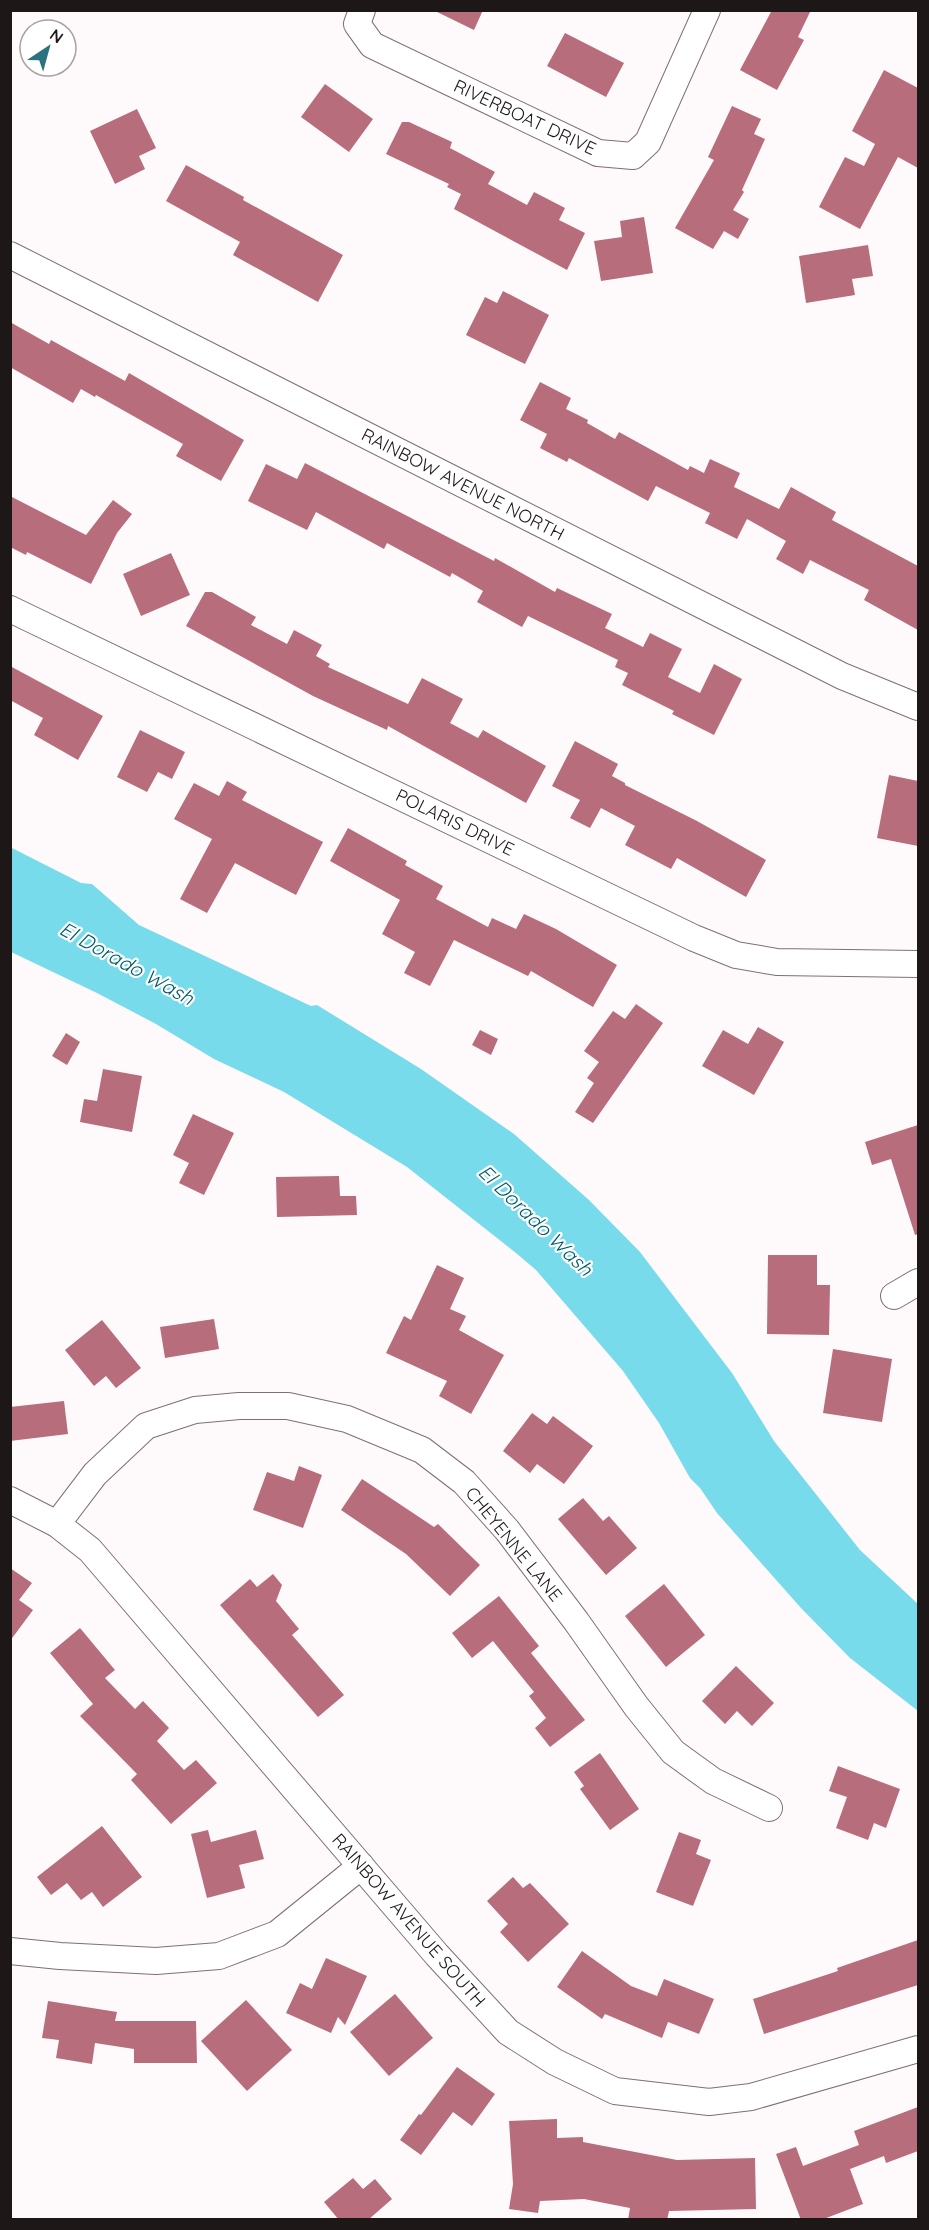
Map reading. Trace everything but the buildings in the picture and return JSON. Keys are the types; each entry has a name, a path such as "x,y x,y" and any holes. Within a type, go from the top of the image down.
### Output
{"street":[{"name":"RIVERBOAT DRIVE","path":"362,10 357,24 372,45 598,153 633,156 648,142 707,10"},
{"name":"RAINBOW AVENUE NORTH","path":"10,255 842,676 918,707"},
{"name":"POLARIS DRIVE","path":"10,609 694,938 736,955 777,962 918,964"},
{"path":"894,1296 918,1282"},
{"name":"CHEYENNE LANE","path":"57,1524 94,1474 146,1426 195,1410 239,1406 288,1406 348,1419 422,1450 464,1482 507,1530 636,1706 673,1752 713,1780 768,1808"},
{"name":"RAINBOW AVENUE SOUTH","path":"10,1500 57,1524 90,1550 437,1955 508,2032 555,2062 615,2091 709,2102 751,2097 918,2049"},
{"path":"10,1951 60,1956 156,1960 219,1956 277,1934 361,1866"}],"water":[{"name":"El Dorado Wash","path":"10,847 81,883 92,884 139,925 311,1006 317,1005 421,1069 514,1134 589,1200 640,1252 732,1373 774,1441 860,1550 918,1604 918,1711 850,1658 801,1608 717,1513 700,1488 690,1478 659,1423 623,1371 536,1270 516,1253 407,1167 284,1092 214,1059 156,1024 97,993 11,952"}]}
